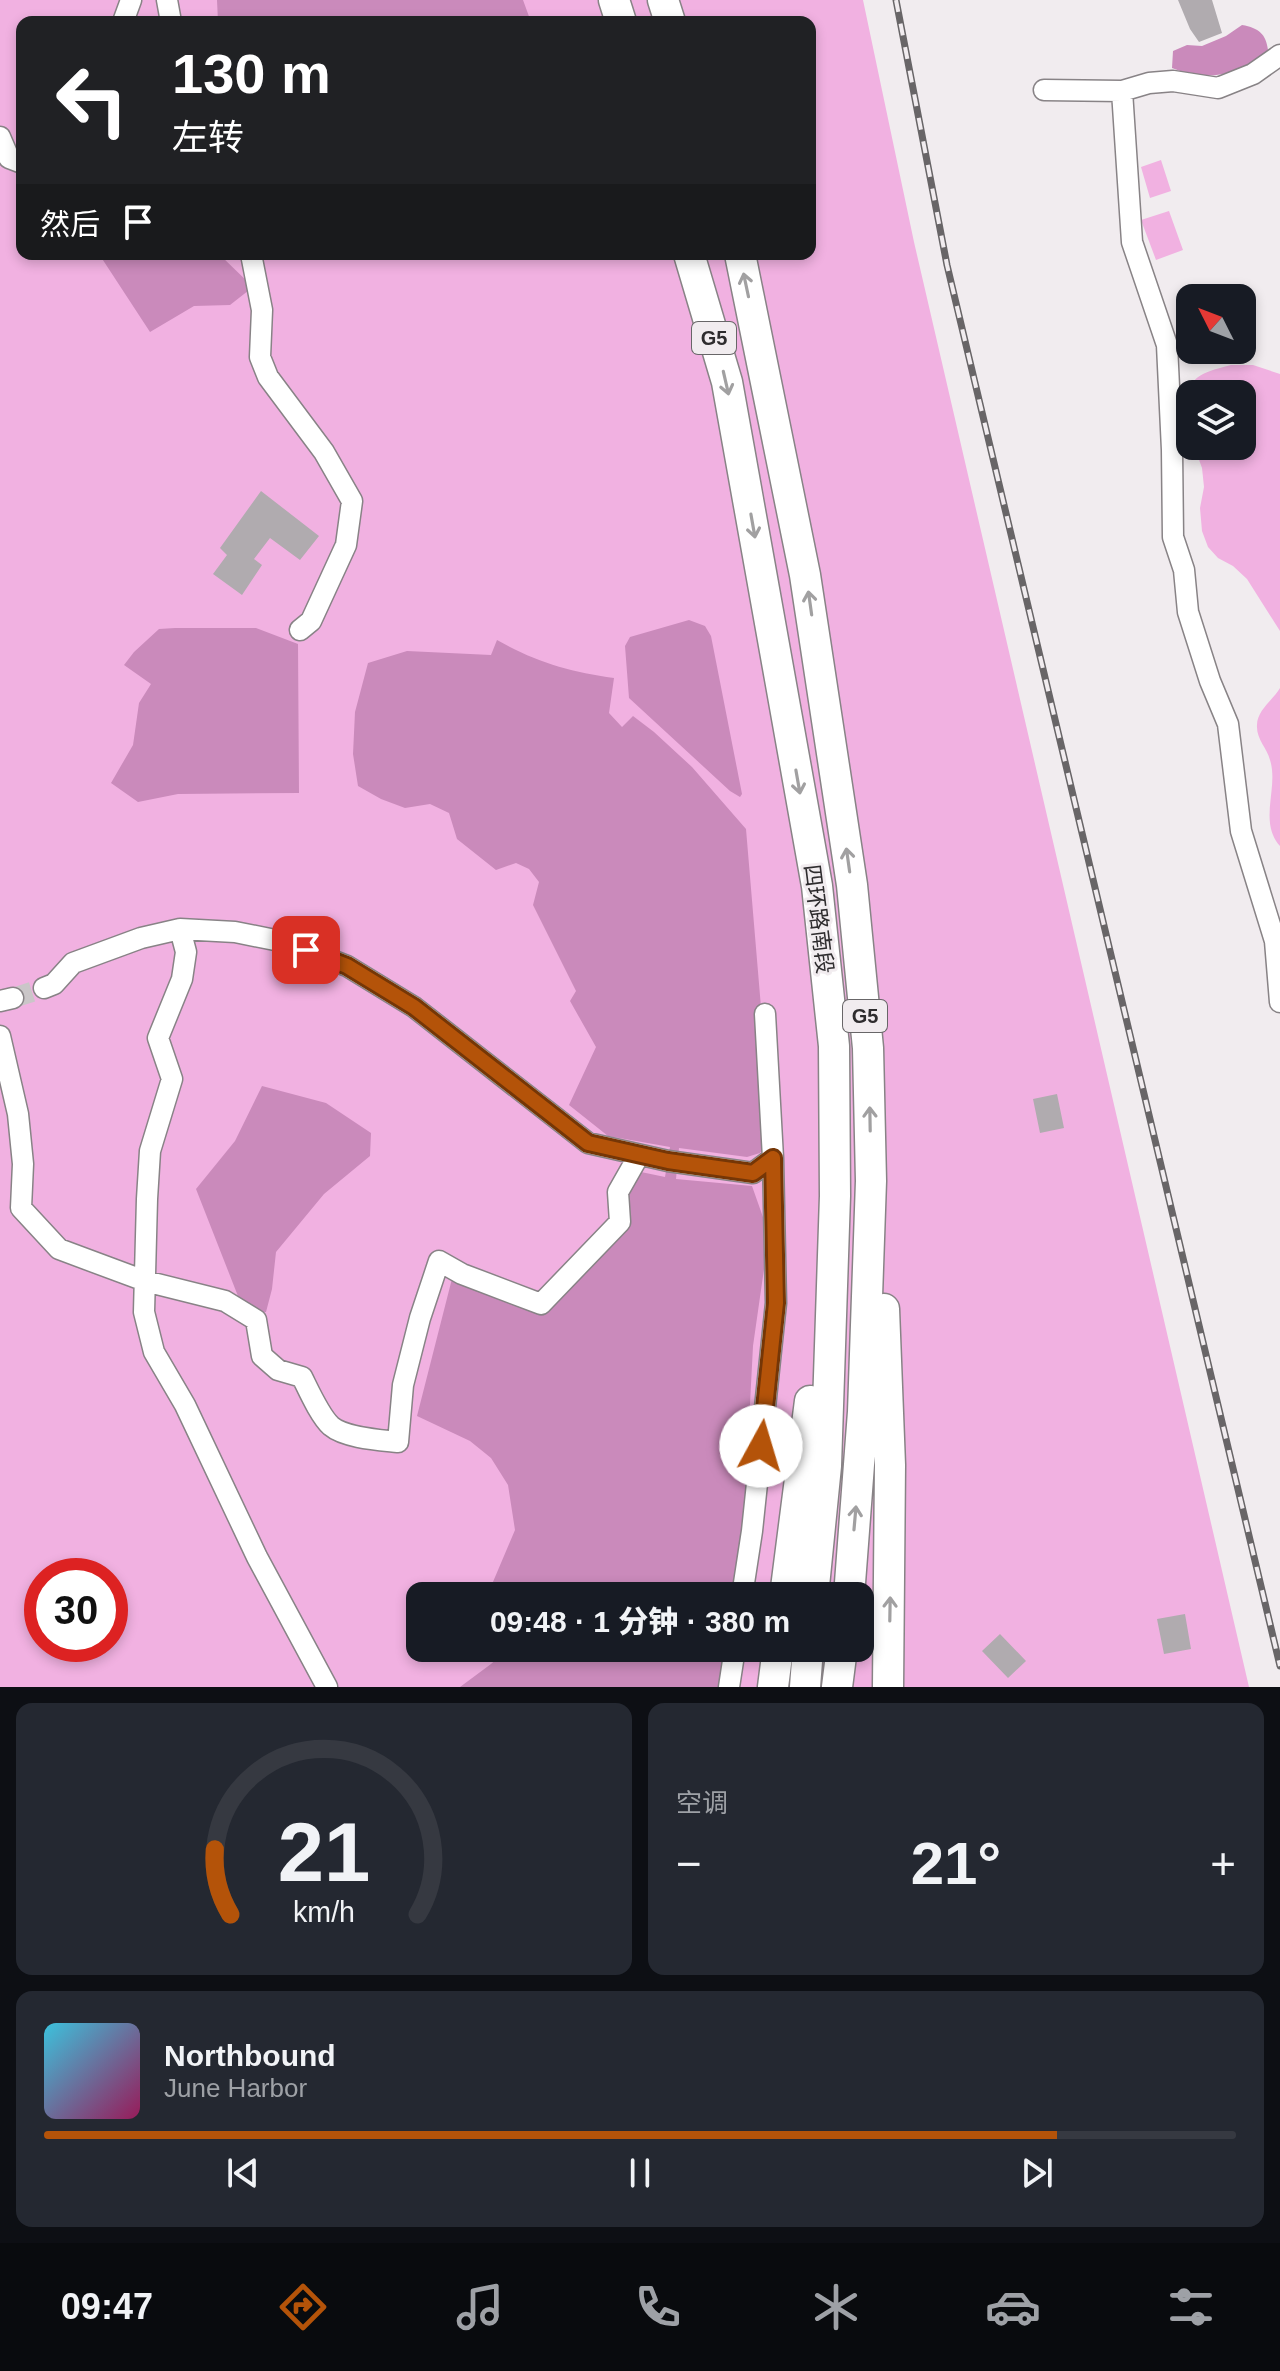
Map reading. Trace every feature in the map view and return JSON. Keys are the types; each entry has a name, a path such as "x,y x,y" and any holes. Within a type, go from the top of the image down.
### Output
{"highway":[{"name":"四环路南段","path":"691,260 727,382 817,886 834,1046 835,1196 826,1466 814,1582"},
{"name":"四环路南段","path":"741,260 805,575 852,885 868,1048 871,1181 863,1412 850,1582"},
{"path":"871,1181 886,1340 890,1494 888,1687"},
{"path":"787,1582 835,1196"},
{"path":"773,1687 776,1662"},
{"path":"805,1687 807,1662"},
{"path":"837,1687 840,1662"}],"street":[{"path":"1044,90 1122,91 1149,83 1173,81 1218,88 1253,74 1280,55"},
{"path":"1122,91 1132,242 1167,345 1173,537 1184,570 1188,612 1210,681 1228,724 1241,831 1275,941 1280,1002"},
{"path":"0,137 9,158 16,161"},
{"path":"252,260 262,310 260,357 268,377 324,452 352,501 346,545 311,621 300,630"},
{"path":"180,929 186,952 182,979 158,1038 172,1079 150,1151 144,1312 154,1352 185,1405 257,1557 327,1687"},
{"path":"44,988 54,984 73,963 141,938 180,929 235,932 285,942 347,966 414,1007 588,1143 639,1155 753,1173 773,1158"},
{"path":"744,1582 776,1303 773,1158 765,1014"},
{"path":"0,1036 18,1114 23,1164 21,1208 59,1249 145,1281 225,1301 256,1320 262,1356 278,1370 302,1377 331,1426 365,1439 398,1442 403,1385 439,1261 462,1274 541,1304 620,1222 618,1192 639,1155"},
{"path":"729,1687 733,1662"}],"shaded area":[{"path":"0,0 863,0 914,242 1249,1687 0,1687"},
{"path":"217,0 523,0 529,16 218,16"},
{"path":"1242,25 1257,30 1265,40 1268,50 1257,59 1222,74 1197,75 1172,68 1173,51 1187,45 1202,46"},
{"path":"1161,160 1171,191 1150,198 1141,167"},
{"path":"1169,211 1183,250 1156,260 1141,220"},
{"path":"103,260 225,260 253,287 230,305 194,306 150,332"},
{"path":"1231,365 1253,365 1280,374 1280,631 1247,579 1218,558 1208,547 1202,531 1200,508 1204,487 1199,460 1256,460 1256,380 1195,380 1207,372"},
{"path":"689,620 705,626 711,636 742,794 740,797 629,698 625,646 630,637"},
{"path":"256,628 298,644 299,793 178,794 138,802 111,783 133,745 139,703 151,684 124,665 159,629"},
{"path":"497,640 554,665 614,678 609,713 622,727 633,716 654,732 692,767 746,829 772,1138 760,1153 747,1157 679,1148 676,1179 752,1186 769,1234 753,1346 745,1500 736,1582 493,1582 515,1530 508,1485 491,1458 470,1441 417,1416 456,1263 549,1301 629,1222 620,1201 641,1172 665,1177 670,1147 608,1136 569,1105 596,1047 570,1001 576,991 533,905 539,882 529,869 516,863 496,870 457,839 449,813 430,804 405,808 358,786 353,754 355,712 368,663 407,651 491,655"},
{"path":"1280,688 1280,846 1270,826 1272,771 1257,725 1262,710"},
{"path":"262,1086 326,1103 371,1133 370,1156 324,1194 276,1252 266,1312 245,1314 196,1189 235,1141"},
{"path":"727,1662 724,1687 460,1687 491,1664"}],"building":[{"path":"1178,0 1212,0 1222,33 1199,42"},
{"path":"261,491 319,536 300,560 270,538 254,559 262,565 242,595 213,574 227,555 220,548"},
{"path":"1057,1094 1064,1128 1040,1133 1033,1099"},
{"path":"1185,1614 1191,1649 1164,1654 1157,1619"},
{"path":"1000,1634 1026,1661 1008,1678 982,1651"}],"tunnel":[{"path":"13,998 44,988"}],"railway":[{"path":"896,0 947,265 1280,1666"}],"route":[{"path":"306,950 347,966 414,1007 588,1143 668,1161 753,1173 773,1158 776,1303 761,1446"}]}
